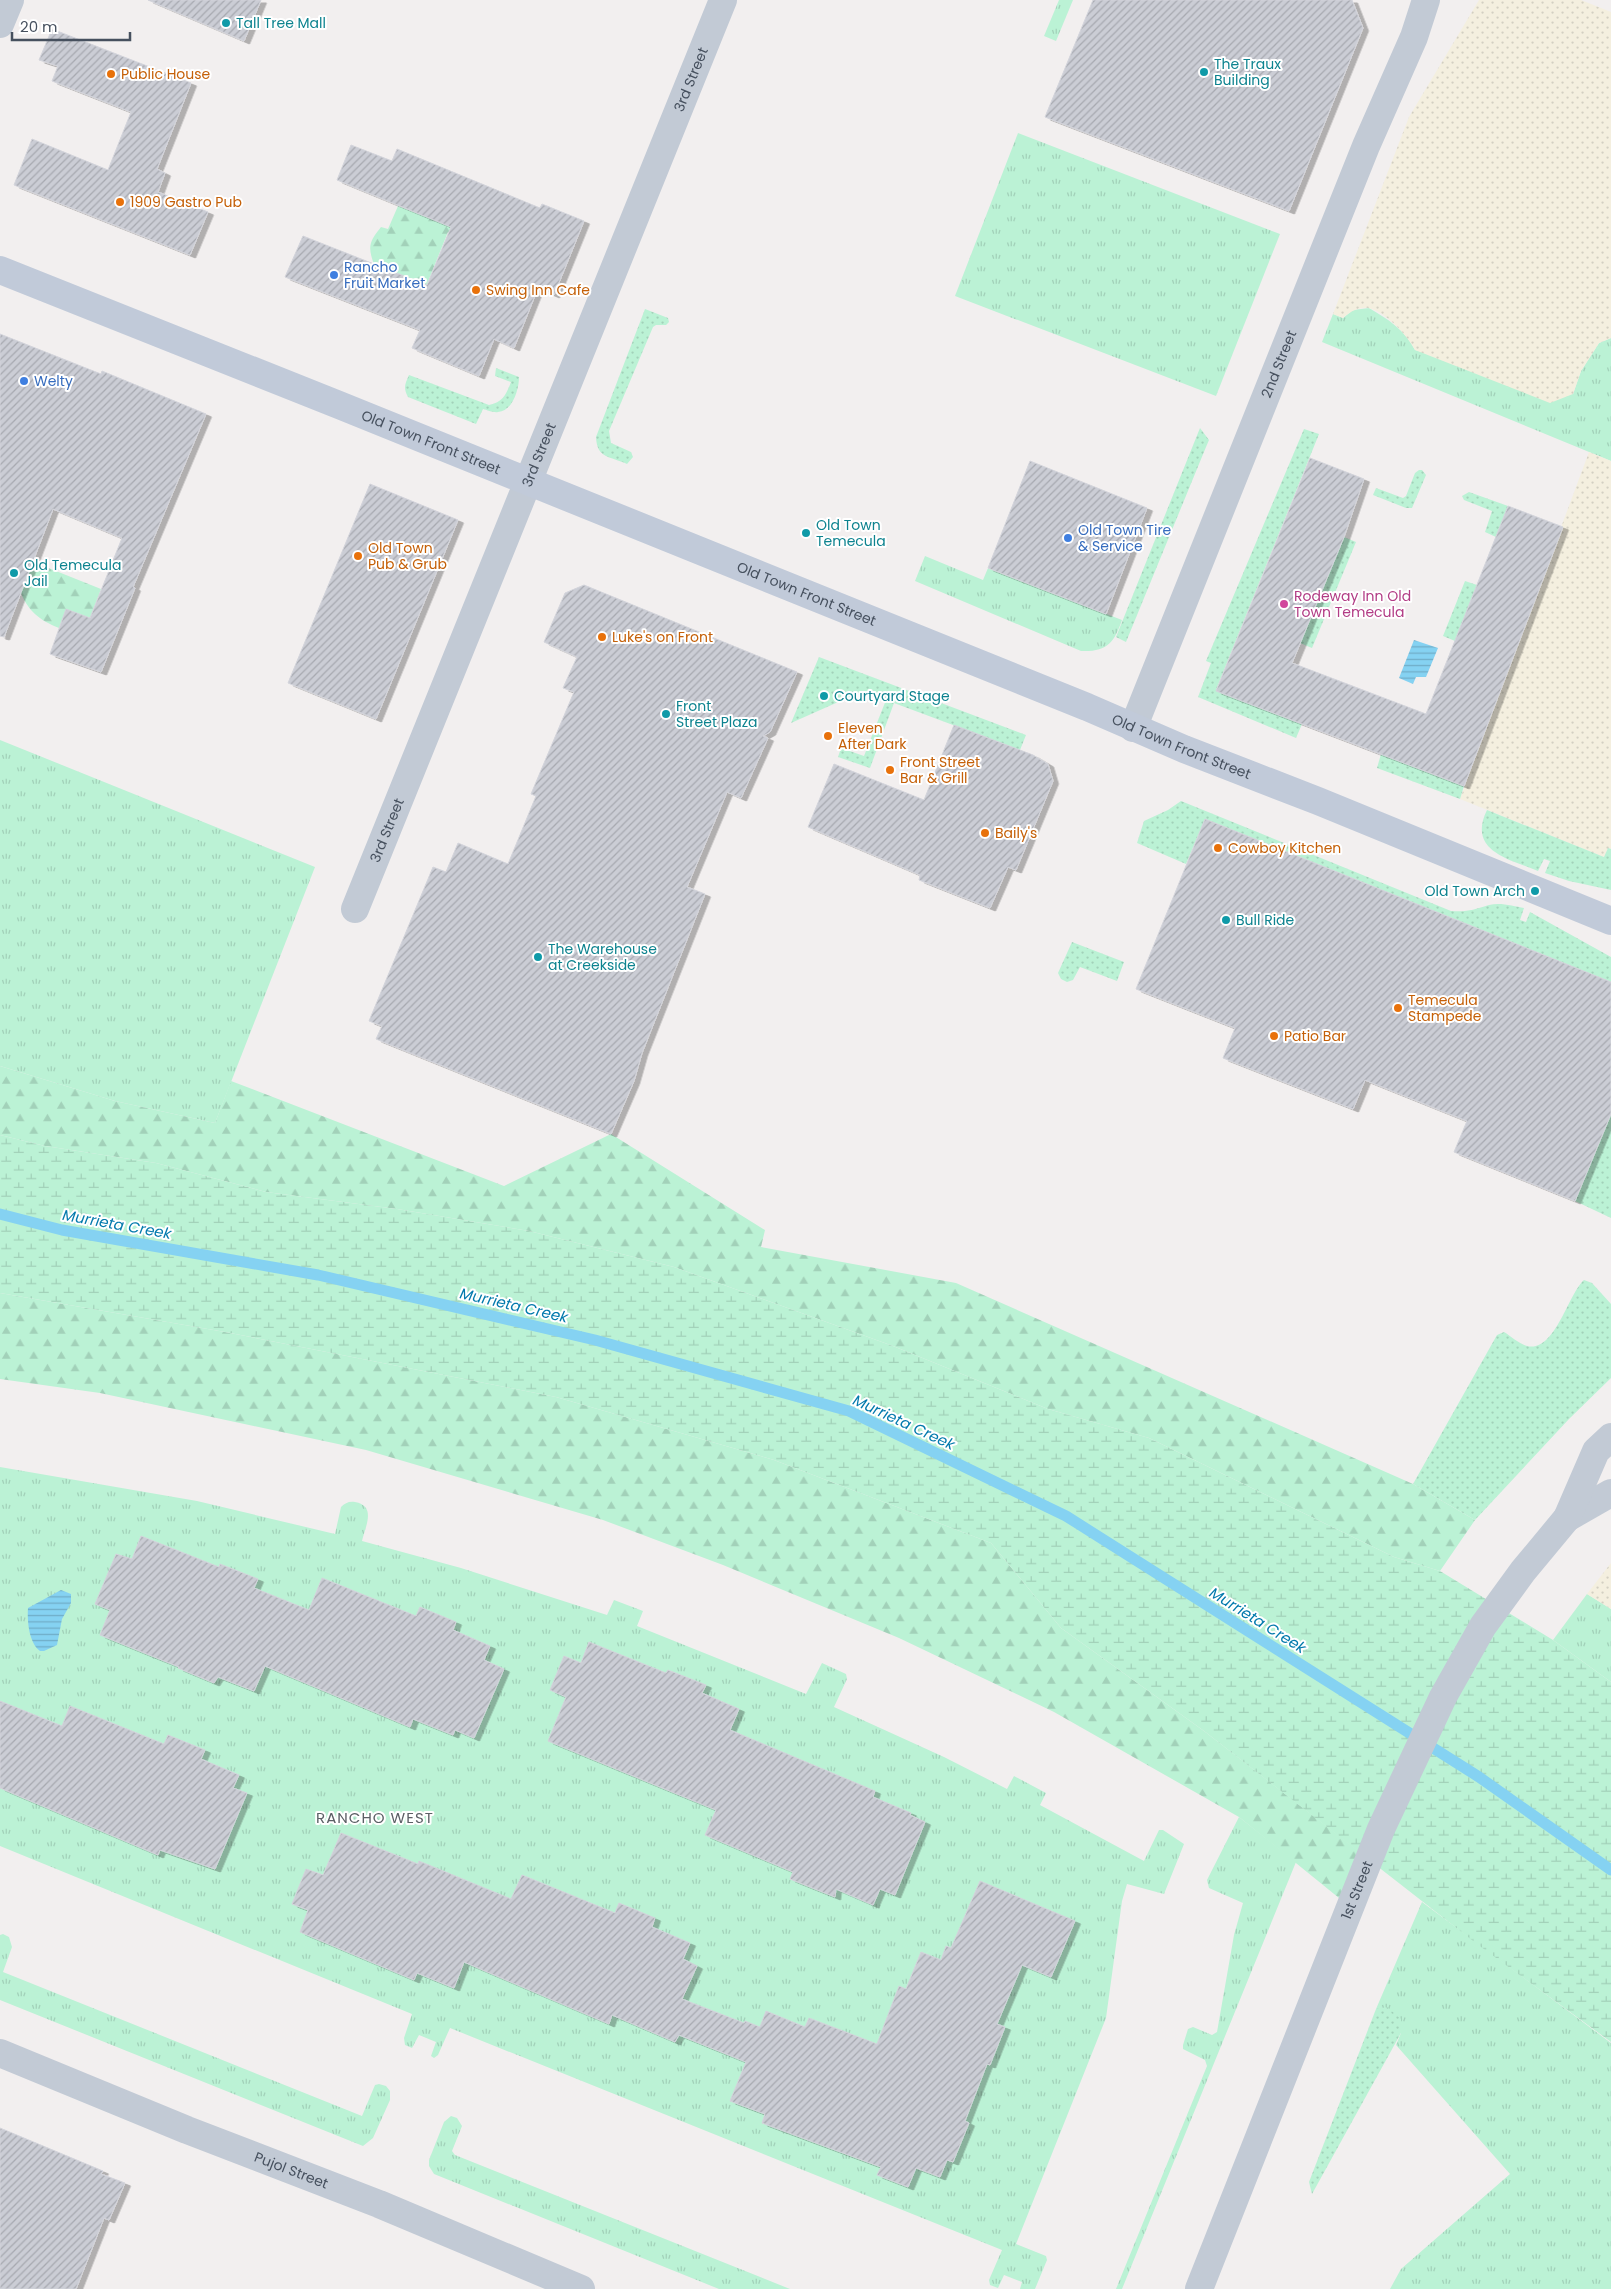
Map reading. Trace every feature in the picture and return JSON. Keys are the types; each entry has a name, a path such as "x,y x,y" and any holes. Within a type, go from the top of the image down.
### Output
{"main road":[{"name":"Old Town Front Street","path":"0,270 528,481 1087,707 1133,728 1611,920"}],"street":[{"path":"0,24 10,0"},
{"name":"3rd Street","path":"355,909 724,0"},
{"name":"2nd Street","path":"1133,728 1362,155 1414,37 1426,0"},
{"name":"1st Street","path":"1198,2289 1381,1829 1443,1697 1483,1626 1523,1571 1567,1518 1596,1451 1611,1437"},
{"name":"1st Street","path":"1567,1518 1611,1493"},
{"name":"Pujol Street","path":"0,2053 187,2130 379,2204 581,2289"}],"green space":[{"path":"1059,0 1073,0 1056,41 1044,36"},
{"path":"1018,133 1280,234 1216,396 955,296"},
{"path":"398,206 419,214 422,206 476,243 448,232 421,299 385,268 374,264 372,258 370,248 374,236 381,227 388,229"},
{"path":"1369,308 1395,326 1415,350 1573,394 1581,371 1599,343 1611,338 1611,461 1322,342 1333,314 1343,318 1353,310"},
{"path":"645,309 668,318 669,322 666,325 656,325 653,327 609,431 611,443 631,452 633,457 627,464 602,453 597,444 596,437"},
{"path":"496,368 519,377 514,399 508,408 503,411 495,412 483,409 476,424 408,397 405,391 409,375 489,405 498,402 503,397 511,382 495,376"},
{"path":"1200,428 1209,440 1126,642 1116,637"},
{"path":"1304,429 1319,434 1216,690 1302,724 1296,738 1198,697 1211,663 1206,661"},
{"path":"1422,470 1426,475 1412,508 1406,508 1373,495 1376,488 1403,498 1406,496 1415,473"},
{"path":"1469,492 1508,506 1496,537 1485,532 1492,511 1464,500 1462,496"},
{"path":"1344,537 1356,542 1312,648 1300,643"},
{"path":"925,556 983,580 988,568 1122,620 1116,635 1103,648 1081,651 915,581"},
{"path":"31,561 101,589 90,618 66,610 59,628 35,614 20,591"},
{"path":"1465,581 1477,585 1455,641 1443,636"},
{"path":"819,657 1026,735 1020,750 894,703 870,768 838,757 841,748 864,756 886,700 863,691 791,723"},
{"path":"0,740 315,867 215,1123 115,1101 0,1066"},
{"path":"1381,754 1464,786 1460,799 1377,768"},
{"path":"1181,801 1451,911 1466,911 1498,904 1524,908 1520,920 1526,922 1530,912 1611,957 1611,982 1205,819 1186,864 1137,843 1144,821 1168,810"},
{"path":"1487,810 1604,857 1608,848 1611,849 1611,890 1569,881 1545,873 1550,861 1544,859 1538,871 1494,851 1482,835 1482,824"},
{"path":"1072,942 1124,962 1117,981 1080,967 1073,980 1067,982 1061,979 1058,973"},
{"path":"0,1066 115,1101 215,1123 231,1081 504,1186 611,1134 765,1230 761,1247 956,1283 1413,1484 1475,1520 1440,1571 1394,1557 1149,1438 1048,1409 893,1346 674,1267 529,1231 397,1209 266,1192 156,1163 45,1146 0,1135"},
{"path":"1611,1114 1611,1218 1575,1201"},
{"path":"0,1135 45,1146 156,1163 266,1192 397,1209 529,1231 674,1267 893,1346 1048,1409 1149,1438 1394,1557 1440,1571 1553,1640 1611,1682 1611,2042 1477,1944 1204,1731 1061,1628 991,1543 774,1460 556,1397 225,1332 0,1293"},
{"path":"1584,1280 1592,1283 1611,1304 1611,1378 1569,1419 1475,1520 1413,1484 1497,1335 1504,1332 1527,1346 1537,1346 1545,1341 1553,1332 1578,1287"},
{"path":"0,1293 225,1332 556,1397 774,1460 991,1543 1061,1628 1204,1731 1369,1859 1339,1898 1239,1817 1054,1712 899,1638 723,1565 603,1520 366,1450 100,1393 0,1379"},
{"path":"0,1467 197,1501 335,1534 341,1507 351,1502 362,1504 368,1512 368,1518 362,1541 461,1568 607,1615 614,1600 643,1611 637,1626 806,1694 822,1663 846,1674 847,1679 834,1707 944,1757 1007,1789 1014,1776 1046,1793 1040,1805 1144,1861 1159,1830 1163,1830 1184,1844 1164,1894 1127,1884 1122,1901 1106,2018 1016,2244 1046,2256 1047,2260 1035,2289 1020,2289 1022,2282 1004,2275 998,2288 990,2285 989,2280 1002,2250 450,2028 438,2055 434,2058 431,2056 436,2042 419,2035 412,2048 405,2045 404,2038 412,2014 0,1846"},
{"path":"1587,1594 1611,1609 1611,1682 1553,1640"},
{"path":"1239,1817 1296,1862 1122,2289 1116,2289 1207,2066 1205,2060 1183,2049 1188,2029 1193,2027 1212,2035 1217,2032 1234,1935 1243,1903 1209,1888 1207,1880"},
{"path":"1422,1902 1611,2043 1611,2289 1390,2289 1401,2269 1510,2174 1396,2045 1401,2033 1376,2009"},
{"path":"3,1934 9,1937 12,1947 3,1972 362,2116 375,2085 386,2086 390,2091 390,2100 373,2138 363,2146 0,2000 0,1935"},
{"path":"1387,2007 1401,2019 1401,2033 1312,2194 1309,2182 1376,2009"},
{"path":"451,2116 457,2118 462,2126 452,2151 455,2155 790,2289 719,2289 434,2174 429,2166 429,2160 444,2122"}],"sand":[{"path":"1479,0 1581,0 1611,12 1611,338 1599,343 1581,371 1573,394 1550,403 1415,350 1395,325 1375,310 1361,308 1343,318 1333,314 1409,117"},
{"path":"1589,452 1611,461 1611,849 1608,848 1604,857 1460,799"},
{"path":"1611,1563 1611,1609 1587,1594"}],"water":[{"path":"1414,640 1438,648 1426,677 1416,677 1413,684 1399,678"},
{"path":"61,1590 71,1594 71,1603 62,1619 57,1645 40,1651 33,1643 31,1637 28,1625 28,1608"}],"building":[{"name":"Tall Tree Mall","path":"148,0 261,0 244,41"},
{"name":"The Traux Building","path":"1093,0 1352,0 1363,28 1289,211 1045,117"},
{"path":"52,29 191,83 157,169 165,173 158,192 208,212 190,255 14,185 32,139 108,170 131,112 52,81 58,66 39,60"},
{"path":"351,145 392,161 397,149 540,208 542,204 584,221 554,295 538,288 514,348 494,339 479,376 412,348 420,330 285,277 303,236 427,285 451,227 337,180"},
{"path":"0,334 101,374 102,371 206,414 133,587 135,588 101,672 50,654 66,609 90,618 122,538 53,509 4,637 0,636"},
{"name":"Rodeway Inn Old Town Temecula","path":"1310,458 1364,479 1344,537 1292,663 1426,714 1508,506 1563,527 1464,786 1216,691"},
{"name":"Old Town Tire & Service","path":"1030,461 1147,508 1106,614 988,568"},
{"path":"370,484 458,520 376,719 288,683"},
{"path":"584,585 797,672 770,732 763,736 768,738 741,798 727,792 687,887 705,894 642,1053 634,1081 611,1134 376,1039 382,1026 369,1021 433,867 446,872 458,843 508,864 536,796 531,794 574,692 563,688 577,657 544,642 565,593"},
{"path":"954,725 1033,755 1048,764 1053,781 1016,870 1008,867 990,908 919,880 920,875 808,827 834,764 924,800"},
{"name":"Temecula Stampede","path":"1205,819 1611,982 1611,1114 1575,1201 1454,1152 1467,1121 1365,1080 1353,1109 1223,1058 1235,1028 1136,989"},
{"path":"141,1536 219,1567 220,1564 258,1579 254,1588 309,1610 322,1578 416,1616 420,1607 456,1622 453,1630 490,1646 484,1660 504,1669 474,1738 455,1730 453,1735 413,1719 410,1727 265,1666 254,1691 218,1677 214,1683 100,1635 110,1610 95,1604 116,1554 132,1559"},
{"path":"589,1642 666,1673 668,1670 706,1685 702,1693 739,1709 730,1730 875,1791 873,1797 911,1813 910,1815 925,1822 895,1895 880,1889 873,1905 836,1889 835,1897 790,1879 793,1872 705,1835 716,1810 548,1741 566,1697 550,1690 564,1656 581,1663"},
{"path":"0,1701 62,1726 70,1706 164,1744 168,1735 205,1750 201,1759 239,1775 233,1788 247,1793 215,1869 160,1850 158,1855 0,1788"},
{"path":"341,1833 418,1864 419,1861 511,1899 522,1875 615,1913 619,1903 655,1918 652,1927 690,1943 683,1959 697,1966 682,1999 744,2023 745,2021 760,2027 766,2011 805,2027 809,2018 877,2044 899,1986 906,1989 921,1952 941,1960 946,1946 951,1948 980,1881 1075,1921 1051,1977 1022,1965 997,2024 1005,2027 990,2065 987,2064 965,2121 969,2123 953,2162 947,2160 940,2177 916,2168 908,2187 877,2175 881,2167 762,2123 765,2114 730,2101 746,2062 679,2035 675,2042 612,2015 609,2024 464,1962 454,1988 417,1973 414,1980 300,1932 308,1910 292,1904 306,1869 323,1875"},
{"path":"0,2128 103,2171 101,2174 125,2183 109,2220 104,2218 76,2289 0,2289"}],"waterway":[{"name":"Murrieta Creek","path":"0,1214 62,1230 318,1275 595,1340 849,1411 1066,1516 1479,1777 1611,1870"}],"place":[{"name":"Tall Tree Mall","path":"226,23"},
{"name":"The Traux Building","path":"1204,72"},
{"name":"Public House","path":"111,74"},
{"name":"1909 Gastro Pub","path":"120,202"},
{"name":"Rancho Fruit Market","path":"334,275"},
{"name":"Swing Inn Cafe","path":"476,290"},
{"name":"Welty","path":"24,381"},
{"name":"Old Town Temecula","path":"806,533"},
{"name":"Old Town Tire & Service","path":"1068,538"},
{"name":"Old Town Pub & Grub","path":"358,556"},
{"name":"Old Temecula Jail","path":"14,573"},
{"name":"Rodeway Inn Old Town Temecula","path":"1284,604"},
{"name":"Luke's on Front","path":"602,637"},
{"name":"Courtyard Stage","path":"824,696"},
{"name":"Front Street Plaza","path":"666,714"},
{"name":"Eleven After Dark","path":"828,736"},
{"name":"Front Street Bar & Grill","path":"890,770"},
{"name":"Baily's","path":"985,833"},
{"name":"Cowboy Kitchen","path":"1218,848"},
{"name":"Old Town Arch","path":"1535,891"},
{"name":"Bull Ride","path":"1226,920"},
{"name":"The Warehouse at Creekside","path":"538,957"},
{"name":"Temecula Stampede","path":"1398,1008"},
{"name":"Patio Bar","path":"1274,1036"}],"district":[{"name":"RANCHO WEST","path":"375,1817"}]}
